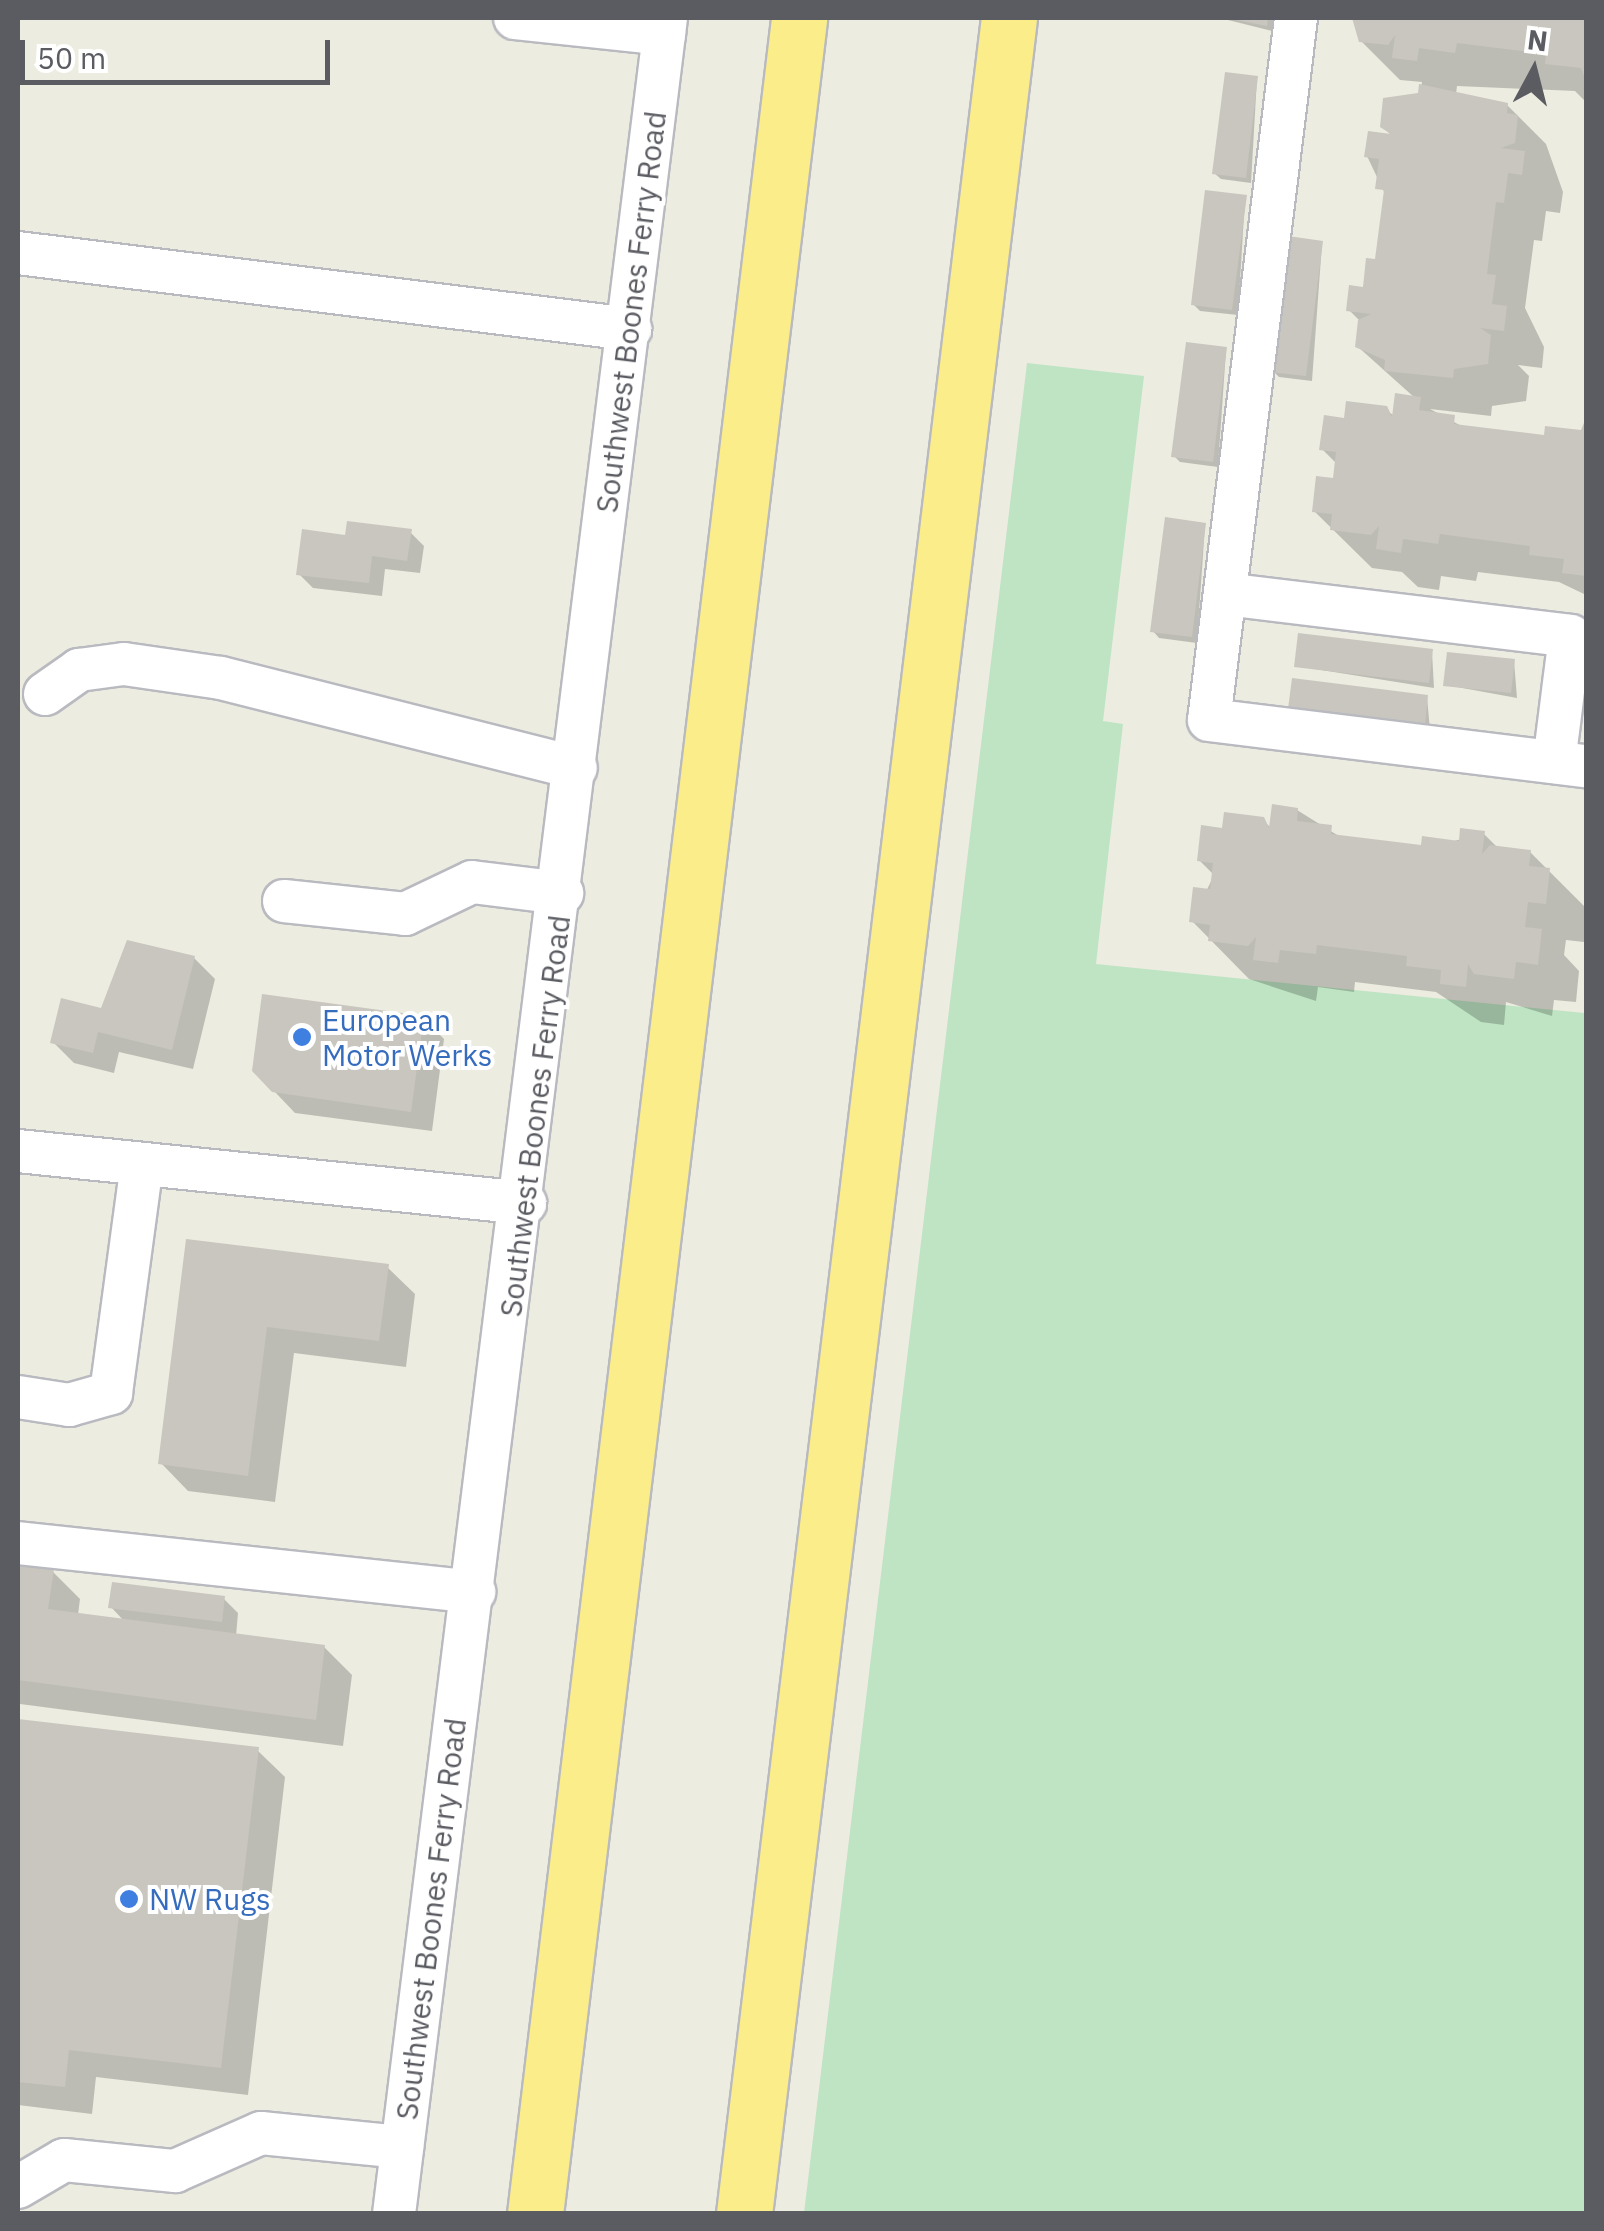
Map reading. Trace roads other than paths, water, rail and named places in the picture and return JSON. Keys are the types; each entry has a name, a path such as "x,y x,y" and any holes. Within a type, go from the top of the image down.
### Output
{"highway":[{"path":"535,2214 799,18"},
{"path":"744,2214 1010,18"}],"street":[{"path":"515,18 665,26"},
{"path":"1225,594 1570,636 1570,764 1210,720 1225,594 1296,18"},
{"name":"Southwest Boones Ferry Road","path":"394,2214 524,1203 665,26"},
{"path":"18,253 630,329"},
{"path":"45,694 78,670 124,664 221,678 576,768"},
{"path":"284,901 405,914 472,882 562,894"},
{"path":"18,1152 524,1203"},
{"path":"18,1396 69,1405 111,1393 142,1164"},
{"path":"18,1543 474,1592"},
{"path":"18,2187 64,2160 175,2171 262,2134 402,2146"}],"place":[{"name":"European Motor Werks","path":"302,1037"},
{"name":"NW Rugs","path":"129,1899"}]}
